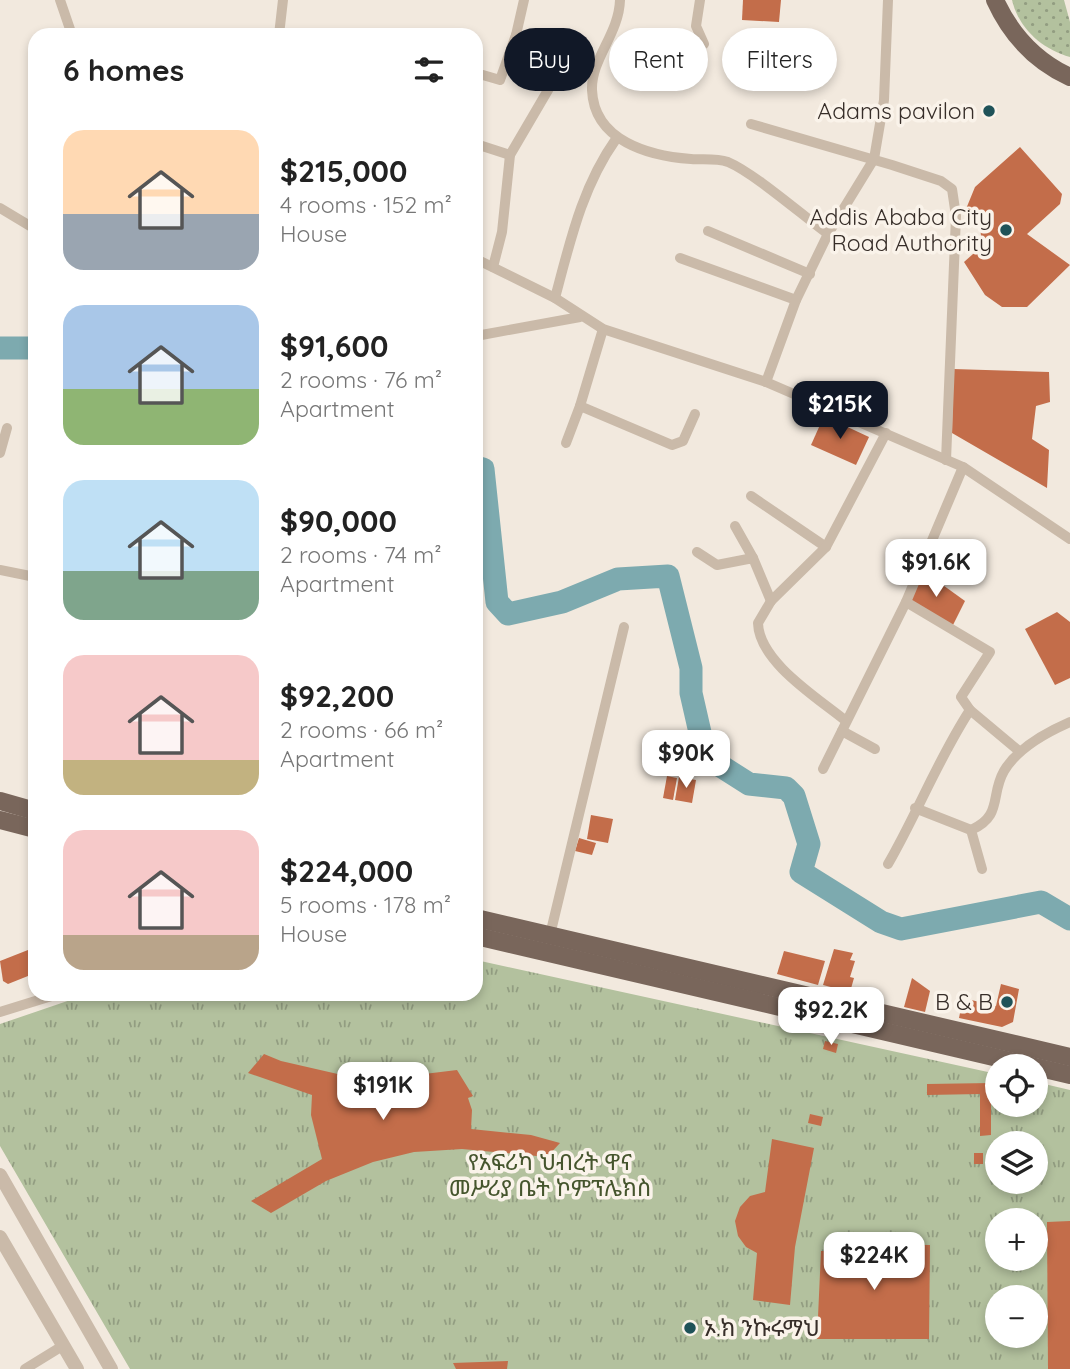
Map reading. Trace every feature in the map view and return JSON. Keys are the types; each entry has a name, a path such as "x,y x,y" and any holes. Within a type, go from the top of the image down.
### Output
{"main road":[{"path":"995,0 1017,36 1033,55 1070,77"},
{"path":"0,801 28,809"},
{"path":"0,820 28,827"},
{"path":"483,920 538,938 988,1054"},
{"path":"483,936 538,938 1070,1057"},
{"path":"1048,1069 1070,1074"}],"street":[{"path":"60,0 70,28"},
{"path":"280,28 284,0"},
{"path":"518,28 524,0"},
{"path":"595,69 610,41 620,0"},
{"path":"697,28 699,0"},
{"path":"766,382 796,300 828,233 874,159 884,100 888,0"},
{"path":"483,75 495,81 500,80 504,69"},
{"path":"493,267 502,232 510,155 547,91"},
{"path":"594,91 594,103 616,139 676,157 728,162 828,233"},
{"path":"751,124 874,159 941,181 952,189 955,195 946,460"},
{"path":"555,298 579,212 592,179 616,139"},
{"path":"483,146 510,155"},
{"path":"0,208 28,225"},
{"path":"708,231 810,274"},
{"path":"680,258 796,300"},
{"path":"483,262 555,298 580,317 603,329 766,382 963,467 1070,539"},
{"path":"483,334 580,317"},
{"path":"566,443 603,329"},
{"path":"580,406 672,445 683,441 695,414"},
{"path":"0,453 7,428"},
{"path":"875,749 844,726 778,665 758,633 758,623 771,601 826,547 886,433"},
{"path":"822,769 906,602 963,467"},
{"path":"751,496 826,547"},
{"path":"735,526 753,558 771,601"},
{"path":"697,552 717,565 753,558"},
{"path":"0,570 28,576"},
{"path":"906,602 990,652 961,698 1019,751"},
{"path":"538,938 624,627"},
{"path":"888,864 904,836 915,808 970,709"},
{"path":"971,830 991,816 1003,772 1019,751 1070,722"},
{"path":"915,808 971,830"},
{"path":"971,830 982,869"},
{"path":"0,1012 35,1001"},
{"path":"0,1175 111,1369"},
{"path":"0,1237 78,1369"},
{"path":"25,1369 64,1345"}],"green space":[{"path":"1012,0 1064,0 1070,22 1070,57 1050,49 1033,36 1020,20"},
{"name":"የአፍሪካ ህብረት ዋና መሥሪያ ቤት ኮምፕሌክስ","path":"483,962 985,1071 985,1117 1048,1117 1048,1085 1070,1090 1070,1369 130,1369 0,1146 0,1024 67,1001 483,1001"}],"building":[{"path":"743,0 781,0 779,22 742,20"},
{"name":"Addis Ababa City Road Authority","path":"1020,147 1062,194 1060,204 1027,234 1070,265 1027,307 1002,307 985,295 964,262 982,246 980,226 966,209 975,187"},
{"path":"953,369 1049,372 1050,402 1036,406 1032,439 1049,450 1047,488 952,433"},
{"path":"824,416 869,437 856,465 811,445"},
{"path":"922,570 965,601 952,627 908,601"},
{"path":"1057,612 1070,622 1070,678 1055,685 1025,629"},
{"path":"667,776 677,778 673,800 663,798"},
{"path":"679,777 696,780 692,803 675,800"},
{"path":"591,815 613,819 608,843 587,839"},
{"path":"579,838 596,843 592,855 575,851"},
{"path":"834,949 853,953 850,960 855,961 850,977 854,978 850,992 823,985"},
{"path":"28,950 28,976 8,984 3,981 0,961"},
{"path":"784,951 825,961 818,985 777,974"},
{"path":"912,978 930,991 925,1012 904,1007"},
{"name":"B & B","path":"1001,984 1019,989 1013,1022 1002,1027 959,1018 963,998 996,1006"},
{"path":"825,1041 838,1044 836,1053 823,1049"},
{"path":"264,1054 281,1061 342,1075 416,1075 457,1070 473,1096 468,1098 472,1110 471,1129 531,1135 560,1143 547,1157 462,1149 414,1152 373,1162 326,1181 271,1213 251,1201 322,1159 311,1115 312,1095 248,1073"},
{"path":"985,1083 985,1117 991,1117 991,1131 985,1131 985,1136 980,1136 980,1094 927,1095 927,1084"},
{"path":"810,1114 823,1117 821,1126 808,1123"},
{"path":"772,1139 814,1148 795,1247 790,1305 753,1300 757,1253 746,1247 738,1236 735,1221 740,1207 750,1196 765,1192"},
{"path":"974,1153 983,1153 983,1164 974,1164"},
{"path":"1070,1221 1070,1369 1048,1369 1048,1222"},
{"path":"827,1244 930,1245 929,1339 817,1339 821,1251 827,1251"},
{"path":"508,1361 507,1369 456,1369 453,1363"}],"waterway":[{"path":"0,348 28,348"},
{"path":"483,469 497,602 508,614 562,602 618,579 668,576 691,668 691,693 704,750 716,763 749,784 786,788 794,796 809,844 801,872 881,922 901,929 1041,902 1070,919"}],"place":[{"name":"Adams pavilon","path":"989,111"},
{"name":"Addis Ababa City Road Authority","path":"1006,230"},
{"name":"B & B","path":"1007,1002"},
{"name":"ኦ.ክ ንኩሩማህ","path":"690,1328"}]}
